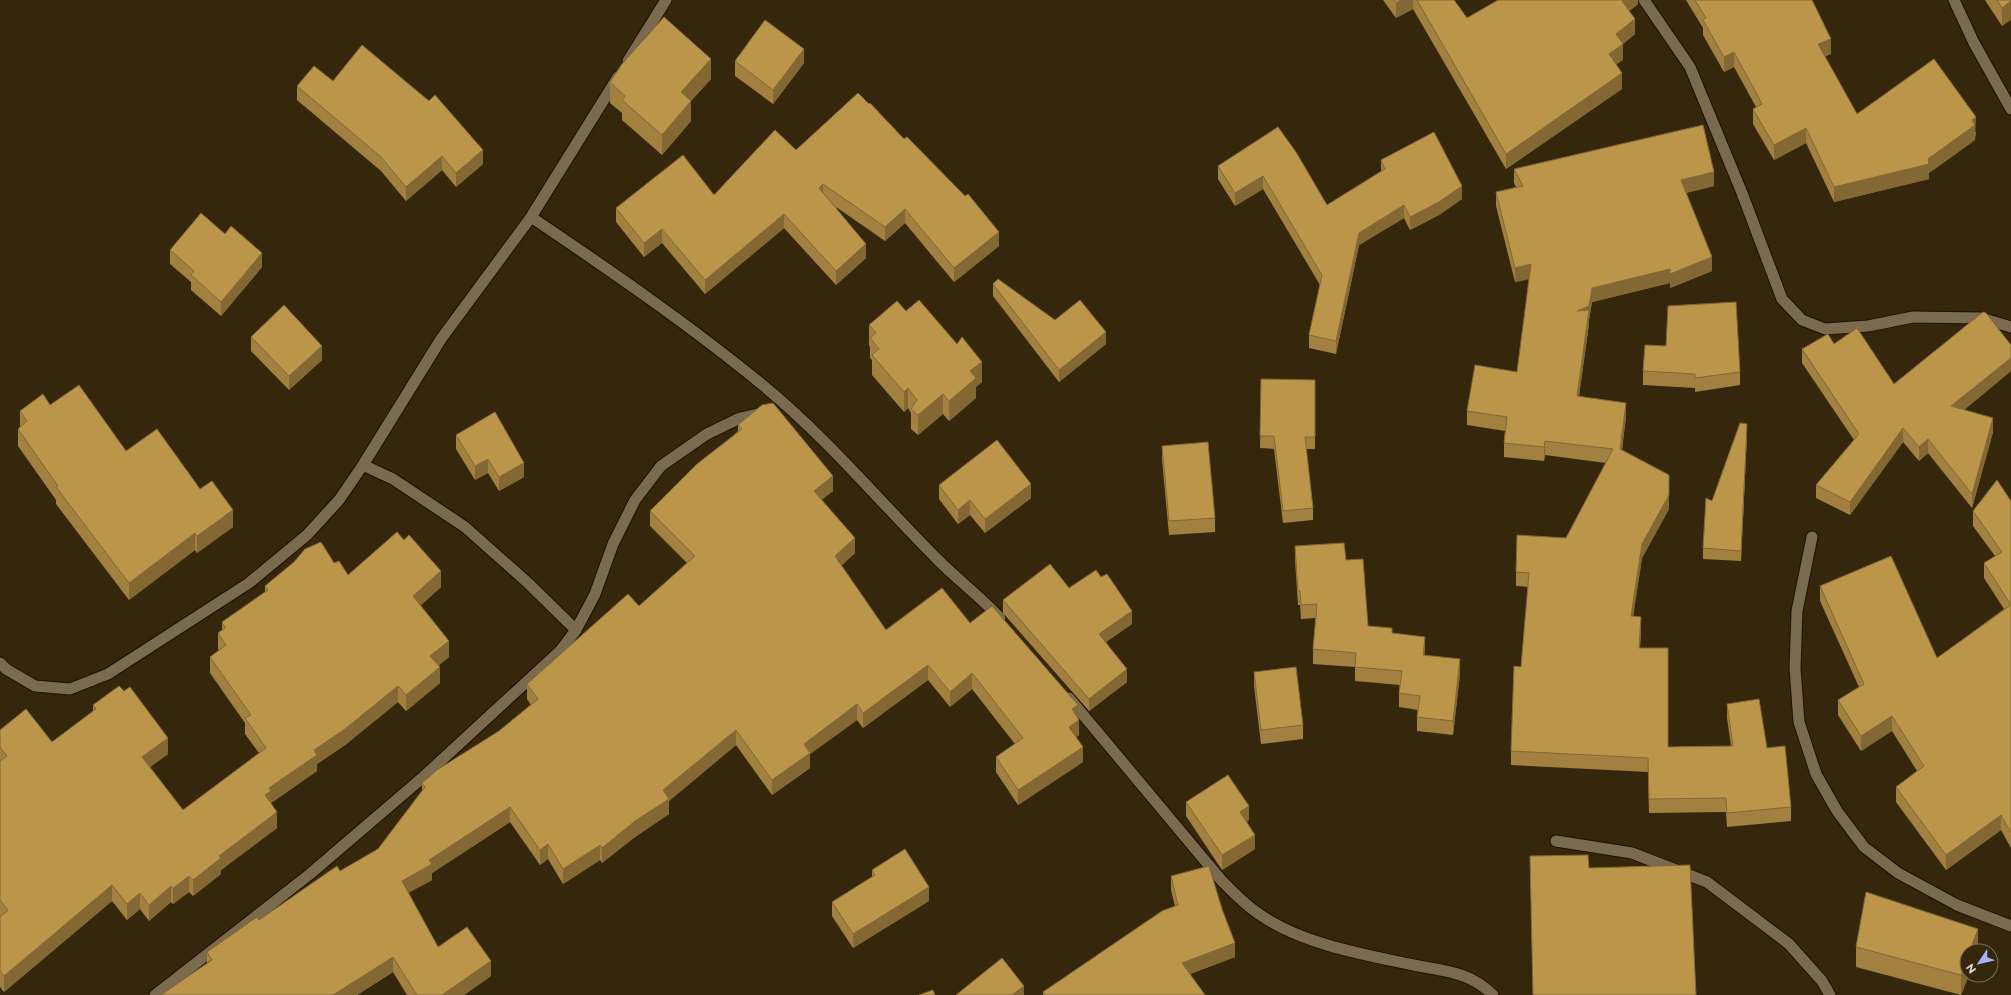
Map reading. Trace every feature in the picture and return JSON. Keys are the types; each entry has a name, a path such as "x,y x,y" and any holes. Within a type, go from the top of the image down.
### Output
{"street":[{"path":"0,663 6,670 35,686 42,687 70,689 108,674 255,578 307,535 339,500 363,465 441,339 531,217 666,0"},
{"path":"1644,0 1690,67 1742,193 1782,299 1802,320 1825,329 1868,326 1913,317 1981,318 2011,327"},
{"path":"1954,0 1974,43 2011,110"},
{"path":"531,217 652,300 766,388 812,430 940,562 983,600 1004,624"},
{"path":"155,995 310,874 421,779 560,651 576,630 595,594 613,544 635,500 661,466 707,434 740,418 773,411 791,411"},
{"path":"363,465 393,479 465,527 528,583 576,630"},
{"path":"1812,537 1797,611 1795,668 1799,722 1816,774 1837,811 1864,847 1898,873 1957,905 2011,926"},
{"path":"1060,688 1222,881 1242,901 1260,915 1302,937 1326,944 1409,964 1457,972 1473,979 1493,995"},
{"path":"1556,841 1632,853 1707,882 1789,944 1822,981 1830,995"}],"building":[{"path":"1394,0 1401,0 1396,3"},
{"path":"1417,0 1454,0 1467,18 1498,0 1624,0 1622,1 1635,19 1616,34 1623,44 1609,54 1622,73 1506,154"},
{"path":"1695,0 1812,0 1831,39 1818,44 1857,114 1934,59 1976,117 1972,120 1975,125 1928,159 1929,164 1834,187 1806,128 1774,145 1753,109 1762,104 1734,52 1724,57 1703,20 1706,18"},
{"path":"1997,0 2011,0 2011,1 2002,8"},
{"path":"664,17 711,59 681,92 691,101 662,135 622,100 625,96 610,82 622,64"},
{"path":"765,20 804,49 773,90 735,61"},
{"path":"362,45 429,101 435,95 483,150 456,173 442,156 406,187 381,157 297,86 314,66 333,81"},
{"path":"858,93 869,104 870,103 904,139 907,137 965,196 968,194 999,232 954,268 905,209 885,227 823,184 819,188 866,244 836,271 784,214 705,280 662,229 644,243 616,208 683,155 714,195 775,130 796,150"},
{"path":"1703,125 1714,172 1681,180 1712,257 1670,274 1670,269 1592,288 1589,306 1577,311 1589,310 1577,396 1626,403 1620,449 1669,475 1669,495 1642,544 1631,616 1641,617 1639,648 1668,648 1668,747 1733,746 1727,704 1759,699 1767,748 1785,746 1791,807 1727,813 1726,798 1649,799 1648,758 1511,751 1514,666 1521,667 1529,573 1516,572 1517,535 1566,538 1613,449 1545,441 1544,447 1504,443 1507,417 1467,411 1475,365 1517,372 1531,264 1515,268 1496,192 1523,186 1514,169"},
{"path":"1278,127 1296,152 1327,205 1385,169 1381,160 1434,132 1462,186 1439,202 1410,217 1404,205 1359,233 1336,341 1309,335 1322,275 1263,176 1235,193 1218,166"},
{"path":"201,213 225,234 231,226 262,253 221,302 191,275 194,271 170,250"},
{"path":"998,279 1055,320 1080,300 1106,332 1059,370 993,284"},
{"path":"919,300 957,344 962,337 982,362 970,371 976,378 949,401 943,394 918,415 911,409 917,400 908,388 904,392 872,355 879,349 870,338 876,333 869,325 897,301 906,311"},
{"path":"1736,302 1740,372 1695,378 1695,374 1643,371 1645,345 1666,346 1668,306"},
{"path":"284,305 322,346 289,376 251,337"},
{"path":"1983,312 1986,313 2011,345 2011,358 1951,406 1993,418 1972,494 1928,439 1919,447 1903,428 1850,502 1816,485 1859,434 1802,349 1828,334 1834,344 1857,328 1894,384"},
{"path":"1261,379 1315,380 1315,437 1305,437 1313,508 1283,511 1274,436 1260,436"},
{"path":"79,385 126,451 157,429 200,489 212,481 233,510 197,536 195,533 129,583 56,487 58,486 18,429 27,421 20,411 43,394 50,405"},
{"path":"773,403 833,476 814,491 855,538 835,556 886,630 942,588 970,623 992,606 1078,705 1072,709 1079,720 1069,727 1083,747 1018,790 996,757 1023,738 972,673 950,692 928,665 863,713 857,704 804,744 810,753 772,780 736,730 663,790 669,799 635,821 602,848 600,845 563,869 548,844 540,850 510,807 429,860 432,864 402,881 438,947 467,927 491,961 442,995 417,995 393,957 333,995 161,995 212,960 207,952 257,917 259,920 337,866 340,871 378,849 425,787 422,783 437,770 499,731 538,699 527,684 628,594 639,606 695,556 650,511 697,464 742,429 738,425 762,405"},
{"path":"495,412 524,463 499,477 488,459 475,466 456,435"},
{"path":"1740,423 1747,424 1741,551 1703,548 1706,498 1712,501"},
{"path":"997,440 1031,484 985,519 970,500 958,510 939,485"},
{"path":"1208,442 1215,518 1169,521 1162,446"},
{"path":"1997,480 2011,501 2011,605 1984,563 2002,552 1973,511"},
{"path":"397,532 404,540 409,535 441,571 413,596 449,641 430,656 440,667 406,695 398,686 345,729 314,750 317,755 269,788 271,791 265,795 277,812 219,856 221,858 193,880 189,876 173,888 171,886 149,905 140,893 127,904 112,885 4,976 0,971 0,917 8,910 0,900 0,761 7,756 0,747 0,730 26,709 52,742 96,709 93,705 119,686 124,691 130,687 168,738 142,757 183,810 266,748 245,718 251,715 210,657 226,645 218,633 225,628 222,622 268,590 265,586 294,562 305,549 321,542 334,563 339,561 348,575"},
{"path":"1344,543 1346,560 1363,559 1368,626 1392,628 1392,633 1425,637 1423,655 1460,659 1453,721 1417,717 1420,696 1399,693 1402,671 1355,667 1356,653 1313,649 1317,604 1301,605 1300,591 1298,591 1295,546"},
{"path":"1891,556 1937,658 2011,605 2011,833 2001,815 1946,855 1896,787 1924,766 1892,716 1861,736 1838,700 1864,684 1820,586"},
{"path":"1050,564 1069,588 1096,570 1101,577 1107,574 1132,611 1099,634 1127,669 1089,699 1003,600"},
{"path":"1296,667 1303,725 1261,730 1254,672"},
{"path":"1228,775 1249,806 1240,812 1255,835 1222,855 1186,802"},
{"path":"905,849 929,887 853,934 832,902 875,875 872,870"},
{"path":"1588,855 1589,868 1690,865 1696,995 1533,995 1530,856"},
{"path":"1209,866 1222,909 1235,943 1182,963 1205,995 1046,995 1043,992 1162,911 1178,905 1171,876"},
{"path":"1866,892 1978,929 1973,943 1959,943 1959,974 1856,947"},
{"path":"1002,958 1024,986 1012,995 956,995"},
{"path":"933,990 935,995 919,995"}]}
